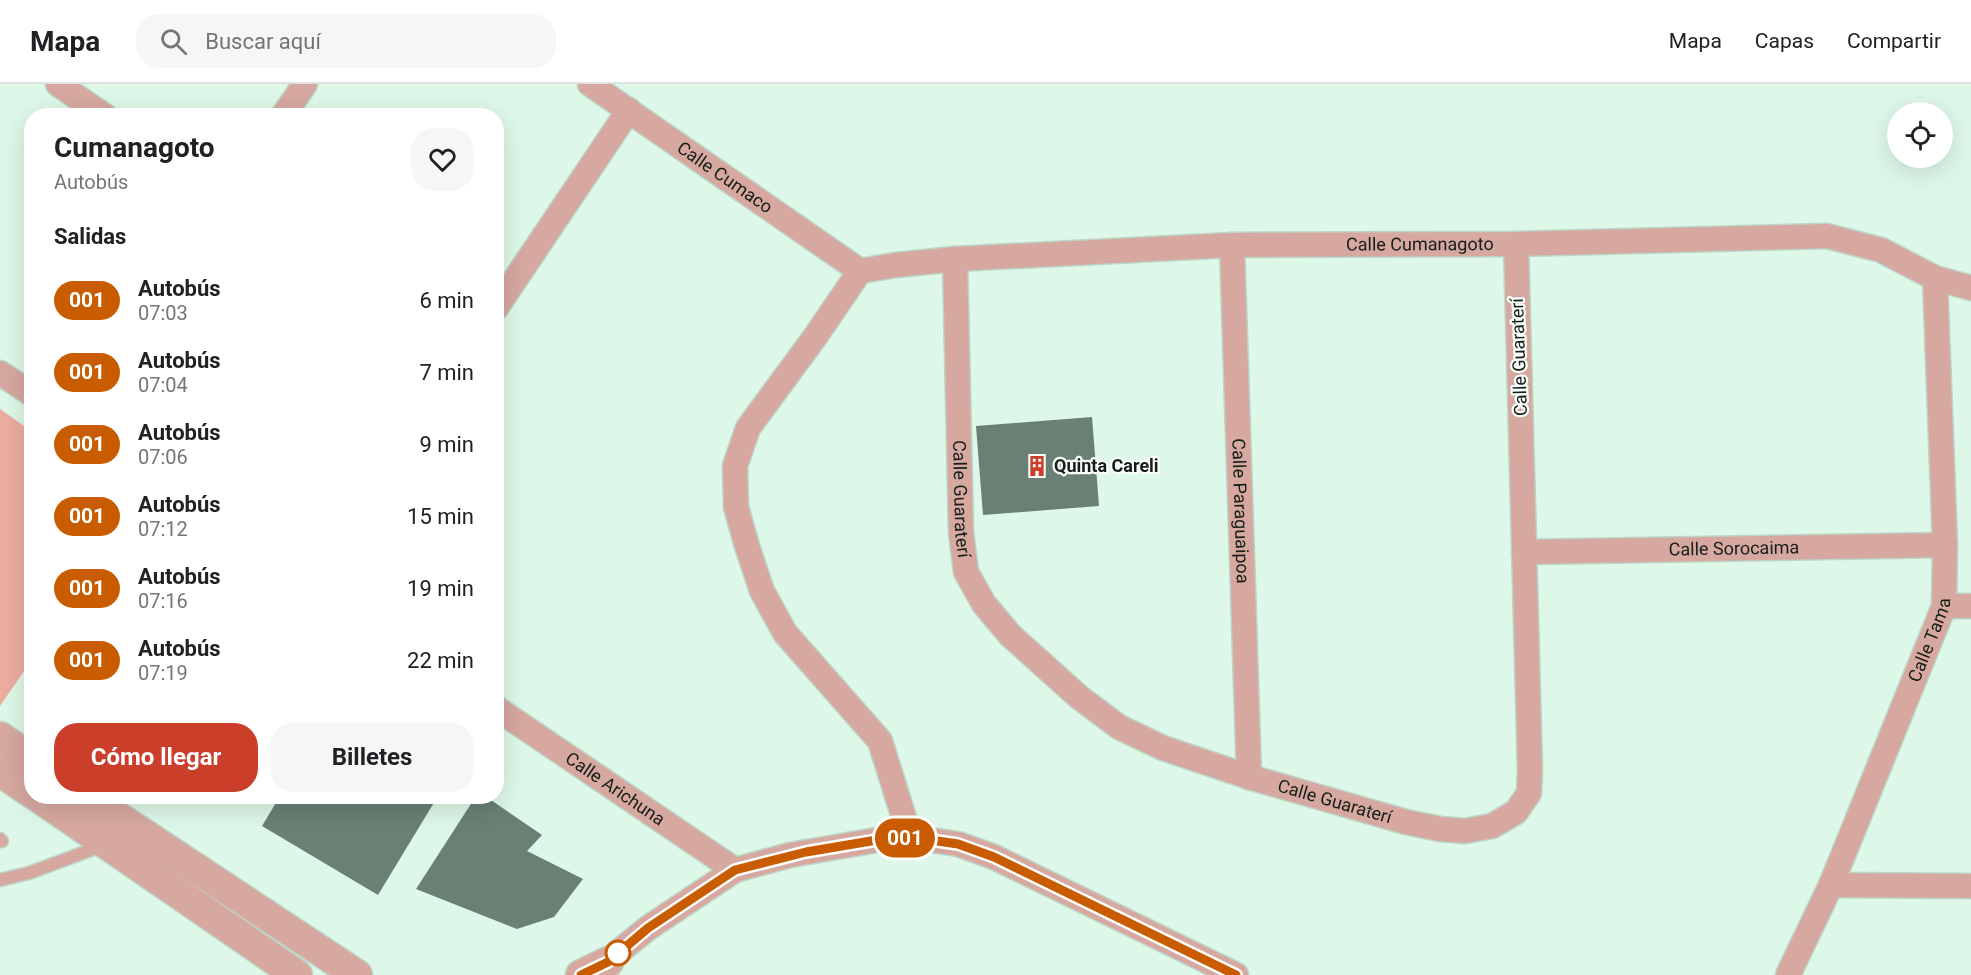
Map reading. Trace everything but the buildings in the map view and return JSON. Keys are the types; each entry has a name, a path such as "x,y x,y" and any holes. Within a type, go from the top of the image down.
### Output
{"street":[{"path":"58,84 93,108"},
{"path":"288,108 305,84"},
{"name":"Calle Cumaco","path":"590,84 860,271"},
{"path":"504,296 629,110"},
{"name":"Calle Cumanagoto","path":"860,271 896,265 955,260 1232,245 1516,244 1827,236 1881,250 1935,278 1971,288"},
{"name":"Calle Guaraterí","path":"955,260 961,532 966,572 984,604 1011,635 1079,698 1119,727 1163,748 1249,777 1406,822 1465,831 1492,826 1516,812 1528,793 1530,771 1516,244"},
{"name":"Calle Paraguaipoa","path":"1232,245 1249,777"},
{"path":"860,271 748,428 735,466 736,507 762,591 785,633 880,741 910,837"},
{"name":"Calle Tama","path":"1788,975 1831,885 1944,606 1945,545 1935,278"},
{"path":"0,373 24,389"},
{"name":"Calle Sorocaima","path":"1524,552 1945,545"},
{"path":"1944,606 1971,606"},
{"name":"Calle Arichuna","path":"504,713 735,870"},
{"path":"0,737 24,754"},
{"path":"0,771 24,788"},
{"path":"49,804 297,975"},
{"path":"98,804 357,975"},
{"path":"581,975 600,971 648,928 735,870 810,851 910,837 958,844 994,857 1236,975"},
{"path":"1831,885 1971,886"}],"lane":[{"path":"0,880 29,873 107,844"}],"shaded area":[{"path":"0,409 24,426 24,671 0,706"}],"bus line":[{"name":"001","path":"581,975 608,962 648,928 735,870 790,855 877,840 910,837 958,844 994,857 1236,975"}],"place":[{"name":"Quinta Careli","path":"1037,466"}]}
